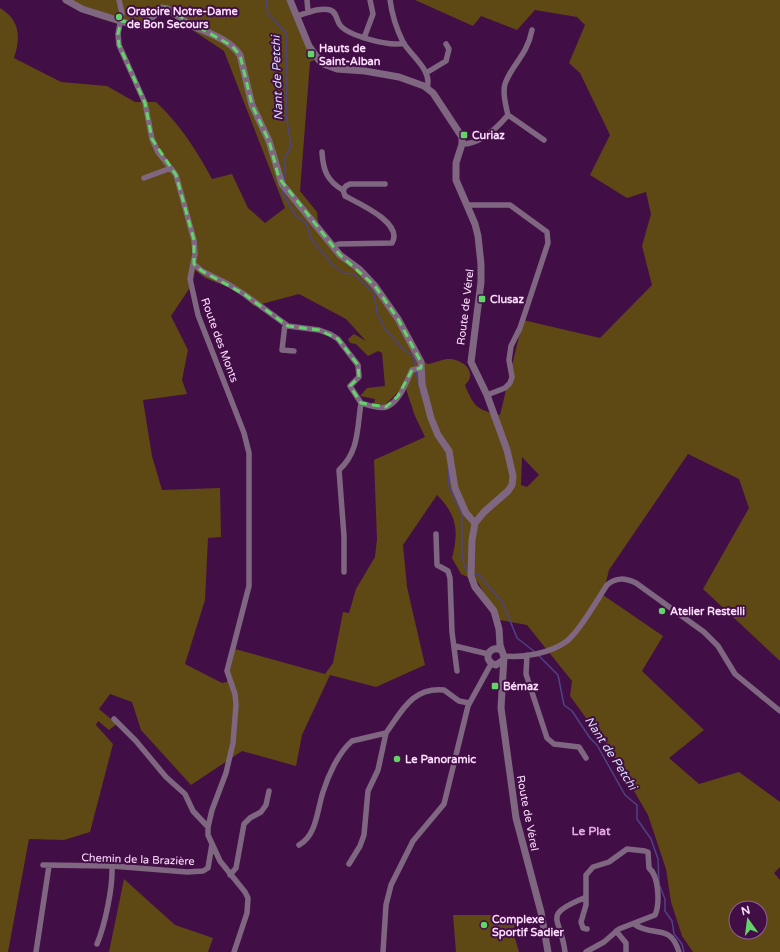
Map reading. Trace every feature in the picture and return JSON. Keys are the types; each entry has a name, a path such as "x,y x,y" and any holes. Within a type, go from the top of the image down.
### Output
{"street":[{"path":"66,0 82,9 136,26 144,25 158,10 165,8 189,24 221,38 232,46 240,55 252,104 269,141 284,186 340,255 359,269 376,286 398,319 421,362 393,403 386,407 361,403"},
{"name":"Route des Monts","path":"119,0 121,21 118,34 120,45 145,103 152,139 158,152 176,175 194,240 194,264 190,279 198,315 244,433 249,453 249,586 227,671 235,694 236,705 233,743 226,773 212,810 208,827"},
{"path":"290,0 317,59 327,66 398,77 427,88 434,93 461,133 462,144 468,144 485,136 508,115"},
{"path":"307,0 308,12"},
{"path":"364,38 373,14 370,0"},
{"path":"390,0 394,23 404,43 426,73 428,83 427,88"},
{"path":"297,16 308,12 330,10 335,13 340,25 343,28 364,38 381,43 404,43"},
{"path":"532,30 528,45 505,84 504,95 508,115 544,140"},
{"path":"426,73 446,60 449,49 446,44"},
{"name":"Route de Vérel","path":"462,144 457,158 456,174 460,193 467,205 478,236 481,264 481,282 471,362 487,395 510,461 513,480 508,491 477,520 472,540 472,581 494,612 498,623 504,670 502,676 501,708 516,818 541,912 548,952"},
{"path":"322,152 325,172 334,185 343,190 346,196 387,220 394,240 389,244 339,244 333,246"},
{"path":"144,178 171,168"},
{"path":"343,190 350,184 385,184"},
{"path":"467,205 510,205 547,232 548,243 520,328 511,346 509,360 512,377 510,383 506,388 487,395"},
{"path":"194,264 202,271 244,294 285,324 299,329 319,330 330,334 338,339 358,365 359,377 350,386 361,403 354,449 349,461 339,470 344,522 344,572"},
{"path":"285,324 282,350 294,351"},
{"path":"417,369 431,418 438,435 449,451 453,481 464,507 477,520"},
{"path":"436,534 437,565 446,569 450,575 452,632 457,671"},
{"path":"455,646 490,651 503,655 527,655 542,652 568,641 611,582 623,578 636,583 704,631 718,646 735,674 780,711"},
{"path":"498,623 496,640 490,651 488,659 500,668 502,676"},
{"path":"383,952 388,895 413,841 444,804 469,703 494,664 503,655"},
{"path":"527,655 526,674 547,738 554,744 579,747 586,758"},
{"path":"349,864 360,846 364,834 368,791 378,770 386,733 410,700 416,696 444,690 459,701 469,703"},
{"path":"114,719 136,741 166,777 184,794 193,811 208,827 212,844 220,861 245,892 248,904 244,924 234,952"},
{"path":"299,845 305,842 312,832 326,783 348,744 356,739 386,733"},
{"path":"230,875 236,868 244,824 250,818 261,812 269,791"},
{"name":"Chemin de la Brazière","path":"43,865 112,866 187,872 203,871 208,868 212,844"},
{"path":"586,952 604,942 623,927 650,919 655,915 658,908 658,889 653,871 649,868 648,852 627,849 609,862 593,867 586,875 584,898 585,908 582,926 587,929"},
{"path":"36,952 49,866"},
{"path":"97,944 104,922 113,874 112,866"},
{"path":"565,952 564,941 556,924 556,918 561,909 584,898"},
{"path":"634,924 646,931 656,931 668,934 674,939 679,952"},
{"path":"616,931 626,943 626,952"}],"highlighted area":[{"path":"165,8 232,46 240,55 252,105 269,141 279,178 340,255 375,286 398,319 421,362 421,368 412,370 398,396 386,407 361,403 350,386 359,377 358,365 338,339 319,330 288,326 244,294 202,271 194,264 194,240 181,190 176,175 152,139 145,103 119,45 118,34 121,21 144,25 158,10"}],"shaded area":[{"path":"63,0 292,0 315,60 310,62 300,191 317,212 319,232 369,281 380,295 417,358 428,364 447,359 453,359 463,363 467,367 470,375 469,380 465,385 474,403 481,409 500,415 523,320 600,338 652,285 642,246 651,214 646,192 627,198 590,175 610,135 580,73 569,63 585,25 577,17 535,10 517,30 481,16 473,26 415,0 780,0 780,661 703,589 749,508 739,479 688,454 609,570 603,595 663,636 642,671 704,730 669,758 699,784 739,772 780,802 780,867 774,873 780,880 780,952 693,952 682,936 671,902 666,869 648,815 613,755 570,696 572,681 527,625 500,620 477,581 461,574 452,558 456,531 455,524 449,509 437,495 403,545 407,587 425,665 376,687 330,675 302,735 296,766 242,751 191,785 141,730 132,702 110,694 99,709 117,724 109,730 98,721 96,725 113,744 90,832 64,840 29,839 8,952 0,952 0,8 12,18 17,30 18,43 14,58 61,82 107,86 135,102 156,102 173,119 187,138 212,179 232,174 248,208 265,223 285,208 224,51 165,12 159,14 146,28 123,25 92,16","holes":["195,270 205,278 236,290 254,306 299,294 346,319 366,341 354,334 348,339 350,343 356,344 368,356 378,351 382,353 385,386 367,388 360,396 375,399 374,404 385,405 401,389 406,389 415,416 425,437 374,460 377,539 375,557 356,589 349,613 343,612 333,663 325,674 235,649 227,682 222,683 185,664 205,600 208,538 221,537 220,488 162,490 152,456 143,400 187,394 182,380 188,350 171,316 193,283","522,457 539,475 527,487 521,485"]},
{"path":"124,879 175,925 213,938 208,952 109,952"},
{"name":"Complexe Sportif Sadier","path":"453,915 515,915 514,935 519,952 456,952"}],"waterway":[{"name":"Nant de Petchi","path":"266,0 268,14 286,33 286,114 291,147 285,157 285,184"},
{"name":"Nant de Petchi","path":"283,190 282,192 296,216 306,223 311,239 333,265 343,273 354,274 374,293 377,313 385,329 403,349 414,357 416,368"},
{"name":"Nant de Petchi","path":"416,372 422,397"},
{"name":"Nant de Petchi","path":"448,465 449,487 462,514 462,553 464,565 469,574"},
{"name":"Nant de Petchi","path":"473,574 478,574 503,603 517,638 535,652"},
{"name":"Nant de Petchi","path":"539,656 558,675 564,705 572,711 590,738 597,745 625,795 637,805 637,819 651,839 658,859 659,884 665,899 665,911 672,921 674,934 682,944 684,952"}],"place":[{"name":"Oratoire Notre-Dame de Bon Secours","path":"119,17"},
{"name":"Hauts de Saint-Alban","path":"311,54"},
{"name":"Curiaz","path":"464,135"},
{"name":"Clusaz","path":"482,299"},
{"name":"Atelier Restelli","path":"662,611"},
{"name":"Bémaz","path":"495,686"},
{"name":"Le Panoramic","path":"397,759"},
{"name":"Complexe Sportif Sadier","path":"484,925"}],"district":[{"name":"Le Plat","path":"591,831"}]}
